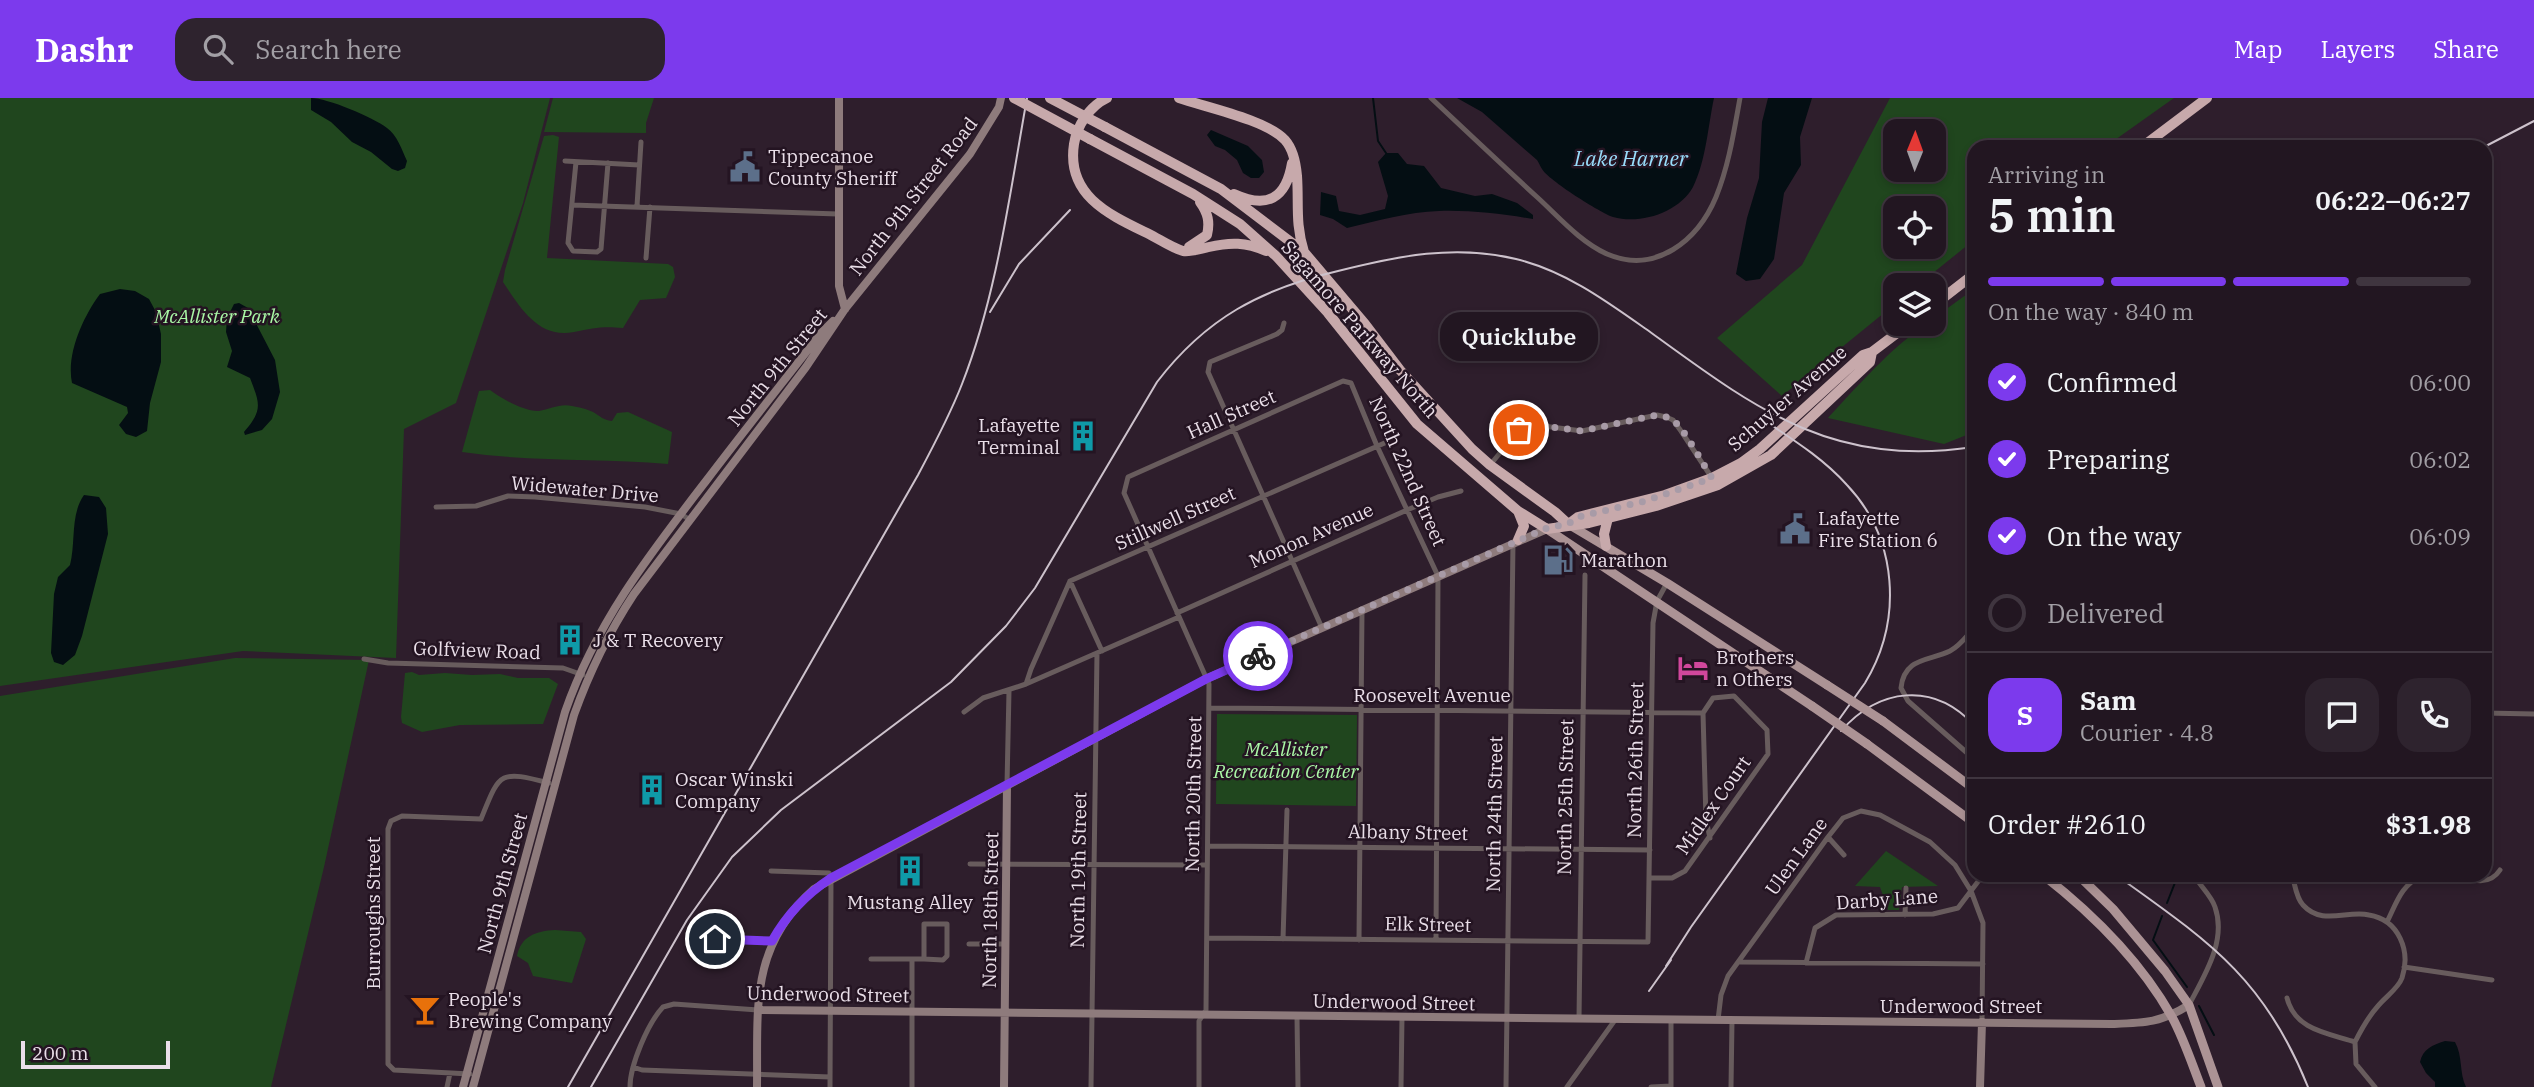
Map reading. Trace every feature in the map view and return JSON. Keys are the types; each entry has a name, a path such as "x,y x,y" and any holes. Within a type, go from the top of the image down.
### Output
{"highway":[{"name":"Sagamore Parkway North","path":"1014,98 1193,194 1240,224 1276,256 1328,313 1417,424 1518,511 1547,528"},
{"name":"Sagamore Parkway North","path":"1050,98 1221,189 1304,252 1400,370 1490,465 1568,524"},
{"path":"1107,98 1091,109 1074,140 1073,163 1080,185 1090,200 1119,219 1182,251 1243,242 1276,256"},
{"path":"1179,98 1207,102 1269,127 1286,141 1293,155 1297,177 1296,215 1304,252"},
{"path":"2151,140 2207,98"},
{"path":"1221,189 1251,201 1264,201 1274,197 1287,184 1293,155"},
{"path":"1182,251 1199,243 1207,235 1209,224 1206,210 1193,194"},
{"path":"1946,295 1967,279"},
{"name":"Schuyler Avenue","path":"1568,524 1578,517 1645,501 1712,478 1741,463 1760,449 1863,355 1872,352 1893,336"},
{"name":"Schuyler Avenue","path":"1547,528 1608,518 1656,506 1718,485 1771,455 1870,362 1872,352"},
{"path":"1515,541 1524,526 1518,511"},
{"path":"1606,546 1604,534 1608,518"}],"main road":[{"path":"839,98 839,286 845,309"},
{"name":"North 9th Street Road","path":"845,309 970,154 999,107 1001,98"},
{"name":"North 9th Street","path":"463,1087 565,712 579,673 614,607 681,514 821,332 845,309"},
{"name":"North 9th Street","path":"473,1087 574,715 589,677 624,609 806,367 845,309"},
{"name":"Sagamore Parkway North","path":"1568,524 1667,583 1883,721 1967,784"},
{"name":"Sagamore Parkway North","path":"1547,528 1812,706 1967,818"},
{"name":"Schuyler Avenue","path":"757,1087 761,974 772,941 784,920 814,889 1206,679 1547,528"},
{"name":"North 18th Street","path":"1004,1087 1007,785"},
{"path":"2052,882 2076,900 2132,959 2172,1016 2201,1087"},
{"path":"2085,882 2113,909 2165,971 2189,1005 2218,1087"},
{"name":"Underwood Street","path":"758,1010 2147,1023 2172,1016 2189,1005"},
{"path":"1980,1087 1982,1022"}],"street":[{"path":"1431,98 1563,221 1596,248 1619,258 1641,259 1659,257 1674,251 1706,217 1726,170 1740,98"},
{"path":"637,206 641,142"},
{"path":"565,161 639,165"},
{"path":"576,162 568,243 573,251 597,252 601,249 608,163"},
{"path":"572,205 838,214"},
{"path":"646,258 650,207"},
{"path":"1284,323 1277,334 1210,362 1207,367 1322,628"},
{"name":"Hall Street","path":"1128,477 1348,381"},
{"name":"North 22nd Street","path":"1348,381 1438,576"},
{"path":"1490,465 1519,430 1528,424 1582,431 1657,415 1673,420 1712,478"},
{"name":"Stillwell Street","path":"1070,581 1396,438"},
{"name":"North 20th Street","path":"1128,477 1124,493 1209,684 1206,1010 1199,1021 1199,1087"},
{"name":"Monon Avenue","path":"964,712 983,698 1009,691 1099,652 1292,560 1438,497 1461,491"},
{"name":"Widewater Drive","path":"436,507 476,506 508,496 607,503 681,514 690,520"},
{"name":"North 24th Street","path":"1506,1087 1515,541"},
{"name":"North 25th Street","path":"1579,1019 1585,575"},
{"path":"1436,940 1438,576"},
{"path":"1026,684 1070,581"},
{"name":"North 19th Street","path":"1070,581 1099,652 1091,1087"},
{"name":"North 26th Street","path":"1648,942 1652,636 1657,601 1667,583"},
{"path":"1359,940 1362,610"},
{"path":"1967,636 1948,652 1925,658 1906,671 1901,688 1908,701 1967,753"},
{"name":"Golfview Road","path":"364,659 388,663 563,668 589,677"},
{"name":"North 18th Street","path":"1007,785 1009,691"},
{"name":"Midlex Court","path":"1649,878 1672,878 1681,875 1768,754 1767,730 1734,696 1713,698 1703,713"},
{"name":"Roosevelt Avenue","path":"1210,708 1653,712"},
{"path":"1653,712 1703,713 1706,820 1710,838"},
{"path":"2492,713 2534,714"},
{"name":"Burroughs Street","path":"477,1074 394,1070 388,1063 388,830 391,821 402,816 481,819 495,784 504,776 521,776 555,785"},
{"path":"1283,939 1287,810"},
{"name":"Ulen Lane","path":"1718,1020 1721,995 1728,976 1843,818 1861,811 1881,815 1930,842 1955,864 1971,891 1983,923 1982,1022"},
{"path":"1828,837 1844,855"},
{"name":"Albany Street","path":"1208,846 1650,850"},
{"path":"970,864 1208,865"},
{"path":"2492,878 2500,870"},
{"path":"771,871 830,873 830,1087"},
{"name":"Darby Lane","path":"1806,963 1815,928 1836,915 1933,914 1958,908 1978,882"},
{"path":"2189,1005 2205,972 2220,928 2215,905 2199,882"},
{"path":"2294,882 2298,899 2311,912 2335,917 2371,915 2387,922 2403,942 2405,956 2401,981 2378,1006 2355,1042 2356,1064 2375,1087"},
{"path":"2387,922 2402,890 2410,882"},
{"path":"1905,915 1906,888"},
{"path":"871,958 943,960 947,956 947,924 924,924 924,959"},
{"name":"Elk Street","path":"1207,938 1648,942"},
{"path":"708,939 772,941"},
{"path":"969,944 1005,944"},
{"path":"912,960 912,1087"},
{"path":"1740,962 1983,964"},
{"path":"2404,967 2492,980"},
{"path":"2287,998 2290,1009 2301,1023 2313,1030 2355,1042"},
{"name":"Underwood Street","path":"633,1067 663,1007 674,1004 758,1010"},
{"path":"1297,1017 1297,1087"},
{"path":"1401,1087 1402,1017"},
{"path":"1567,1087 1615,1020"},
{"path":"1651,1087 1671,1086 1671,1020"},
{"path":"1731,1087 1732,1021"},
{"path":"630,1087 633,1067 642,1070 830,1077"},
{"path":"446,1087 450,1073"}],"green space":[{"name":"McAllister Park","path":"0,98 550,98 523,203 456,403 404,429 396,658 243,651 0,686"},
{"path":"553,98 654,98 646,123 646,133 544,132"},
{"path":"1890,98 2174,98 2115,140 1967,140 1967,246 1933,273 1883,273 1883,314 1782,396 1717,338 1802,265"},
{"path":"544,136 559,137 547,258 668,264 673,267 675,277 666,298 640,300 623,328 609,327 561,333 550,331 523,311 503,282"},
{"path":"1967,294 1967,435 1944,444 1828,418 1910,336 1946,336 1946,309"},
{"path":"490,390 533,411 568,405 588,410 612,421 617,413 628,412 672,432 668,464 462,452 479,391"},
{"path":"235,658 369,660 324,867 271,1087 0,1087 0,696"},
{"path":"405,673 419,675 500,674 518,678 549,678 558,684 543,724 460,725 422,732 402,723 401,717"},
{"name":"McAllister Recreation Center","path":"1217,714 1357,715 1356,806 1216,804"},
{"path":"1886,851 1938,886 1902,887 1899,910 1888,910 1880,887 1855,886"},
{"path":"555,930 581,932 586,939 572,983 533,976 528,963 517,956 522,944 530,936"}],"water":[{"path":"311,98 350,109 387,128 394,135 407,161 405,168 398,171 392,169 371,152 352,142 331,122 311,110"},
{"name":"Lake Harner","path":"1457,98 1714,98 1704,155 1687,196 1669,210 1647,218 1624,219 1607,214 1564,188 1546,174 1537,160 1482,112"},
{"path":"1768,98 1812,98 1800,137 1801,165 1784,193 1774,259 1760,279 1746,281 1736,274 1747,218 1759,178 1762,122"},
{"path":"1211,130 1248,146 1262,160 1264,172 1259,178 1251,178 1243,173 1237,160 1215,146 1207,135"},
{"path":"1386,153 1398,153 1407,164 1424,166 1441,188 1475,196 1492,194 1517,203 1533,215 1533,219 1439,211 1404,215 1347,228 1320,215 1321,192 1336,196 1339,211 1360,215 1385,209 1388,196 1378,162"},
{"path":"120,289 135,291 149,299 156,312 161,334 161,362 150,403 147,431 136,437 126,434 119,425 128,413 127,407 72,383 71,360 82,325 100,294"},
{"path":"239,303 248,308 275,360 280,392 272,419 262,430 245,435 244,432 257,412 258,401 250,378 227,367 232,351 226,332 227,318 234,304"},
{"path":"84,495 99,497 106,508 108,534 82,636 75,655 63,665 54,662 51,653 54,594 58,577 70,565 75,520"},
{"path":"2445,1041 2455,1042 2466,1087 2435,1087 2435,1082 2420,1062 2429,1048"}],"waterway":[{"path":"1373,98 1378,141 1386,153"},
{"path":"2167,903 2175,882"},
{"path":"2162,916 2153,940 2187,987"},
{"path":"2199,1006 2214,1035"}],"railway":[{"path":"568,1087 918,475 947,419 985,315 1027,98"},
{"path":"2492,143 2534,121"},
{"path":"990,312 1019,264 1070,210"},
{"path":"591,1087 687,920 732,857 781,810 951,682 1006,626 1035,588 1157,382 1195,340 1237,309 1260,297 1310,278 1405,257 1471,252 1516,259 1551,271 1584,288 1723,384 1797,426 1836,440 1877,449 1923,451 1967,448"},
{"path":"1666,966 1865,683 1877,659 1885,633 1889,607 1885,555 1877,530 1864,506 1828,466 1762,419"},
{"path":"1841,731 1872,706 1906,695 1941,701 1967,719"},
{"path":"2126,882 2179,920 2230,964 2272,1017 2291,1049 2308,1087"},
{"path":"1649,991 1671,960"}],"way so far":[{"path":"1258,656 1547,528 1568,524 1578,517 1645,501 1712,478 1673,420 1666,416 1657,415 1582,431 1542,424 1528,424 1519,430"}],"place":[{"name":"Tippecanoe County Sheriff","path":"745,167"},
{"name":"Quicklube","path":"1519,430"},
{"name":"Lafayette Terminal","path":"1083,436"},
{"name":"Lafayette Fire Station 6","path":"1795,529"},
{"name":"Marathon","path":"1558,560"},
{"name":"J & T Recovery","path":"570,640"},
{"name":"Brothers n Others","path":"1693,668"},
{"name":"Oscar Winski Company","path":"652,790"},
{"name":"Mustang Alley","path":"910,871"},
{"name":"People's Brewing Company","path":"425,1010"}],"route":[{"path":"715,939 772,941 797,904 831,878 1206,679 1258,656"}]}
